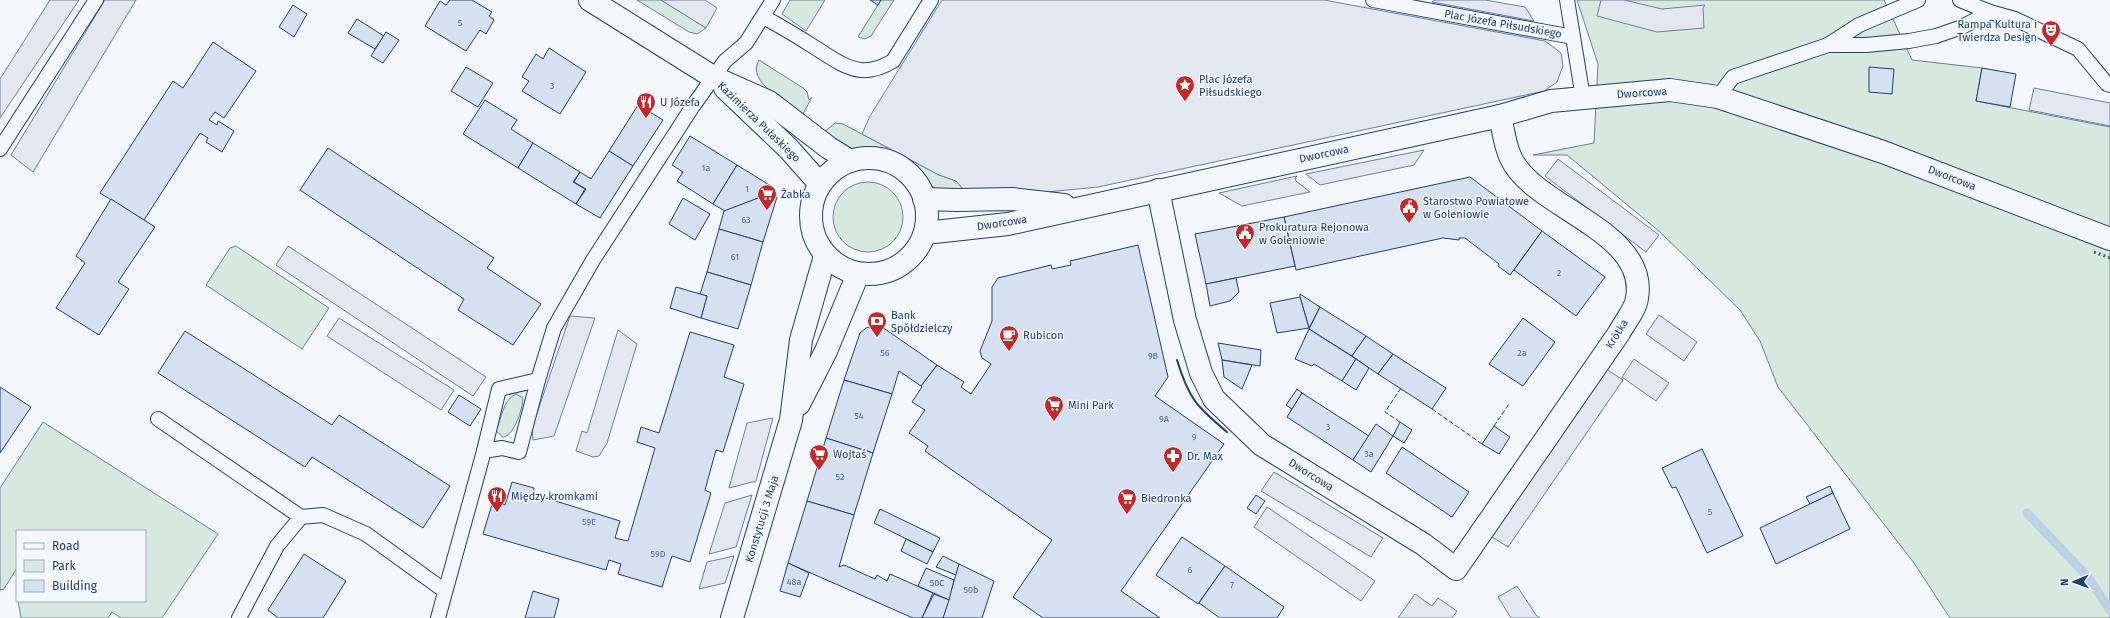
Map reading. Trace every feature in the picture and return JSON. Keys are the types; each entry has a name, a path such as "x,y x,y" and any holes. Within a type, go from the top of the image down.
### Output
{"street":[{"name":"Kazimierza Pułaskiego","path":"590,0 713,77 769,102 823,144 850,161"},
{"name":"Kazimierza Pułaskiego","path":"713,77 788,148 820,184"},
{"name":"Dworcowa","path":"925,233 1008,224 1079,207 1500,116 1551,101 1670,90 1718,97 1883,152 2110,239"},
{"name":"Krótka","path":"1456,569 1619,333 1637,300 1639,280 1634,264 1618,244 1528,181 1510,157 1500,116"},
{"path":"873,158 895,164 913,179 924,199 927,210 925,233 919,247 910,258 900,266 887,272 873,275 858,274 835,265 825,256 812,234 810,221 814,196 820,184 828,174 850,161 873,158"},
{"name":"Dworcowa","path":"1158,190 1185,320 1201,373 1214,400 1262,445 1423,544 1456,569"},
{"name":"Dworcowa","path":"924,199 1012,198 1079,207"},
{"name":"Konstytucji 3 Maja","path":"732,618 791,420 801,340 825,256"},
{"name":"Konstytucji 3 Maja","path":"791,420 826,351 858,274"}],"lane":[{"path":"0,149 96,0"},
{"path":"484,451 502,448 520,452 538,380 554,328 593,260 693,106 725,61 746,43 773,0"},
{"path":"763,17 784,28 845,66 869,70 885,66 893,61 931,0"},
{"name":"Plac Józefa Piłsudskiego","path":"1373,0 1573,37 1583,98"},
{"path":"1567,0 1573,37"},
{"path":"1718,97 1733,77 1754,72 1828,45 1859,25 1918,0"},
{"path":"1960,0 1990,12 2015,19 2078,49 2107,84 2110,85"},
{"path":"1828,45 1866,45 1909,41 1936,36 1962,27 1990,12"},
{"path":"438,618 484,451 499,389 538,380"},
{"path":"158,419 301,516 323,515 366,534 445,591"},
{"path":"239,618 277,546 301,516"}],"green space":[{"path":"637,0 661,0 706,28 697,34 689,32"},
{"path":"790,0 825,0 806,31 782,14"},
{"path":"881,0 894,0 871,36 865,39 858,37"},
{"path":"1577,0 1884,0 1912,60 1982,68 1976,101 2110,127 2110,618 1950,618 1914,563 1778,387 1760,341 1740,310 1660,232 1567,155 1533,155 1594,143 1598,64"},
{"path":"759,60 803,88 807,92 809,100 812,97 803,114 770,92 763,84 758,76 756,68"},
{"path":"835,123 843,124 939,175 956,181 963,189 940,191 928,184 913,167 901,158 890,153 847,148 823,133"},
{"path":"868,182 881,185 893,192 900,204 903,217 900,230 893,242 881,249 868,252 855,249 843,242 836,230 833,217 836,204 843,192 855,185"},
{"path":"236,246 329,308 302,349 206,285 230,248"},
{"path":"516,394 523,398 520,414 511,432 503,437 496,431 505,405 508,400"},
{"path":"43,422 218,534 162,618 121,618 112,612 108,618 21,618 18,602 146,602 146,530 16,530 16,570 4,589 0,590 0,488"}],"shaded area":[{"path":"50,0 79,0 0,118 0,79"},
{"path":"105,0 136,0 33,172 11,155"},
{"path":"661,0 705,0 717,8 706,28"},
{"name":"Plac Józefa Piłsudskiego","path":"942,0 1324,0 1545,41 1561,53 1563,66 1557,82 1544,91 1098,187 1047,192 963,189 956,181 939,175 862,134 870,116"},
{"path":"1435,0 1485,0 1525,7 1534,21 1432,2"},
{"path":"1601,0 1624,0 1662,9 1705,5 1703,8 1704,28 1657,32 1597,16"},
{"path":"2034,88 2110,103 2110,126 2029,110"},
{"path":"1424,150 1414,165 1320,185 1306,174"},
{"path":"1558,159 1659,235 1646,252 1545,176"},
{"path":"1297,176 1295,178 1296,181 1310,192 1242,206 1219,193"},
{"path":"288,246 486,377 473,396 276,265"},
{"path":"1659,315 1697,342 1684,361 1646,334"},
{"path":"570,316 595,318 554,436 533,440 532,428"},
{"path":"339,318 454,390 441,410 327,336"},
{"path":"618,330 637,344 607,443 599,456 593,457 576,451 582,431 587,433"},
{"path":"1634,359 1669,383 1656,401 1622,377"},
{"path":"1603,367 1623,380 1508,547 1489,535"},
{"path":"773,418 756,481 729,488 747,423"},
{"path":"1274,472 1383,538 1371,557 1261,491"},
{"path":"752,495 736,547 709,554 725,503"},
{"path":"1267,507 1375,581 1361,601 1254,527"},
{"path":"734,556 725,583 699,589 707,562"},
{"path":"1517,586 1536,615 1540,618 1511,618 1498,597"},
{"path":"1415,594 1432,606 1438,598 1457,611 1452,618 1398,618"}],"building":[{"path":"450,0 472,0 492,12 489,16 494,20 486,34 480,30 466,51 425,26 440,1 446,5"},
{"path":"870,0 881,0 878,5"},
{"path":"293,5 307,14 294,37 279,27"},
{"path":"357,19 384,36 375,49 348,33"},
{"path":"386,32 399,40 383,63 371,56"},
{"path":"213,42 256,71 224,118 215,112 209,120 217,125 218,121 234,131 222,152 206,142 208,138 200,133 144,220 100,193 173,81 183,88"},
{"path":"549,48 586,72 560,114 522,91 529,81 522,77 536,54 543,59"},
{"path":"466,67 493,83 478,107 451,91"},
{"path":"1869,67 1894,69 1892,94 1869,92"},
{"path":"1982,68 2016,74 2010,107 1976,101"},
{"path":"485,100 517,120 511,129 533,143 518,168 463,134"},
{"path":"638,105 663,120 633,166 609,151"},
{"path":"690,136 737,165 713,204 677,181 683,172 672,165"},
{"path":"533,143 580,172 573,182 585,189 576,204 518,168"},
{"path":"328,148 494,258 487,268 541,304 513,345 458,310 464,299 300,190"},
{"path":"609,151 633,166 600,218 576,204 586,189 574,182 580,172 591,179"},
{"path":"737,165 771,186 774,192 725,211 713,204"},
{"name":"Starostwo Powiatowe w Goleniowie","path":"1470,177 1542,231 1510,275 1498,266 1499,264 1465,238 1459,238 1459,240 1443,238 1296,270 1284,217"},
{"path":"774,192 777,197 763,242 719,229 724,211"},
{"path":"683,198 710,214 695,240 669,224"},
{"path":"111,199 155,227 118,282 129,289 99,335 56,308 85,263 76,256"},
{"name":"Prokuratura Rejonowa w Goleniowie","path":"1284,217 1295,266 1206,284 1195,234"},
{"path":"719,229 763,242 751,285 707,272"},
{"path":"1542,231 1605,277 1576,316 1514,270"},
{"name":"Mini Park","path":"1138,245 1168,377 1155,396 1224,444 1121,591 1160,618 1043,618 1013,597 1052,540 925,451 928,446 909,433 925,410 912,402 922,387 921,386 937,365 964,382 961,387 971,394 991,364 982,358 980,351 992,321 992,287 998,278 1051,265 1052,269 1071,265 1070,261"},
{"path":"707,272 751,285 738,329 701,318 707,296 700,294"},
{"path":"1236,278 1239,292 1230,301 1210,306 1206,284"},
{"path":"676,287 707,296 701,318 670,308"},
{"path":"1300,294 1320,307 1309,328 1300,297"},
{"path":"1300,297 1309,328 1277,333 1270,303"},
{"path":"1320,307 1366,336 1352,356 1309,329"},
{"path":"1523,318 1555,342 1523,386 1489,364"},
{"path":"873,326 885,329 937,365 921,386 899,371 892,394 844,380 860,333 866,328"},
{"path":"1309,329 1356,359 1342,381 1314,364 1312,366 1295,359"},
{"path":"185,331 332,425 339,415 450,486 423,528 312,457 305,467 158,373"},
{"path":"690,332 734,345 724,377 744,384 723,452 716,450 705,490 711,493 690,562 672,556 662,587 618,574 621,564 609,560 606,570 483,534 493,501 505,505 512,482 534,488 533,494 620,521 615,538 628,541 655,448 637,442 641,427 659,433"},
{"path":"1366,336 1393,354 1378,374 1352,356"},
{"path":"1218,343 1261,350 1260,366 1222,360"},
{"path":"1393,354 1446,388 1432,409 1378,374"},
{"path":"1356,359 1369,368 1356,390 1342,381"},
{"path":"1222,360 1252,365 1242,389 1224,377"},
{"path":"844,380 892,394 873,453 826,438"},
{"path":"0,387 31,407 0,453"},
{"path":"1297,389 1302,393 1292,409 1286,405"},
{"path":"1302,393 1369,436 1353,460 1287,417"},
{"path":"459,395 481,409 470,426 448,412"},
{"path":"1400,422 1412,430 1404,443 1393,436"},
{"path":"1376,424 1393,436 1371,472 1353,460"},
{"path":"1494,426 1510,437 1499,454 1482,444"},
{"path":"826,438 873,453 854,515 807,501"},
{"path":"1402,447 1469,492 1452,517 1386,473"},
{"path":"1702,449 1743,536 1707,553 1676,487 1672,488 1662,468"},
{"path":"1830,486 1833,493 1810,504 1806,497"},
{"path":"1833,493 1850,529 1776,564 1760,528"},
{"path":"1256,495 1265,501 1256,514 1247,508"},
{"path":"807,501 854,515 839,567 844,565 875,579 877,575 887,581 890,574 933,593 922,618 913,618 788,563"},
{"path":"880,509 940,538 933,552 874,523"},
{"path":"1182,537 1225,566 1198,604 1156,575"},
{"path":"906,539 933,552 927,564 901,551"},
{"path":"304,554 346,581 323,618 278,618 268,610"},
{"path":"943,556 959,564 956,575 936,567"},
{"path":"788,563 809,573 800,597 780,591"},
{"path":"959,564 994,581 982,618 943,618"},
{"path":"1225,566 1284,607 1277,618 1220,618 1199,603"},
{"path":"926,568 954,580 949,600 918,586"},
{"path":"533,591 559,599 554,618 525,618"},
{"path":"934,594 949,600 943,618 922,618"}],"waterway":[{"path":"2027,513 2088,577 2110,610"}],"hedge":[{"path":"2094,252 2110,258"}],"fence":[{"path":"1400,422 1385,412 1401,388"},
{"path":"1494,426 1509,404"},
{"path":"1432,409 1482,444"}],"wall":[{"path":"1177,360 1181,373 1195,401 1227,432"}],"place":[{"name":"Rampa Kultura i Twierdza Design","path":"2051,47"},
{"name":"Plac Józefa Piłsudskiego","path":"1185,102"},
{"name":"U Józefa","path":"646,119"},
{"name":"Żabka","path":"767,211"},
{"name":"Starostwo Powiatowe w Goleniowie","path":"1409,224"},
{"name":"Prokuratura Rejonowa w Goleniowie","path":"1245,250"},
{"name":"Bank Spółdzielczy","path":"877,338"},
{"name":"Rubicon","path":"1009,352"},
{"name":"Mini Park","path":"1054,422"},
{"name":"Wojtaś","path":"819,471"},
{"name":"Dr. Max","path":"1173,473"},
{"name":"Między kromkami","path":"497,513"},
{"name":"Biedronka","path":"1127,515"}]}
